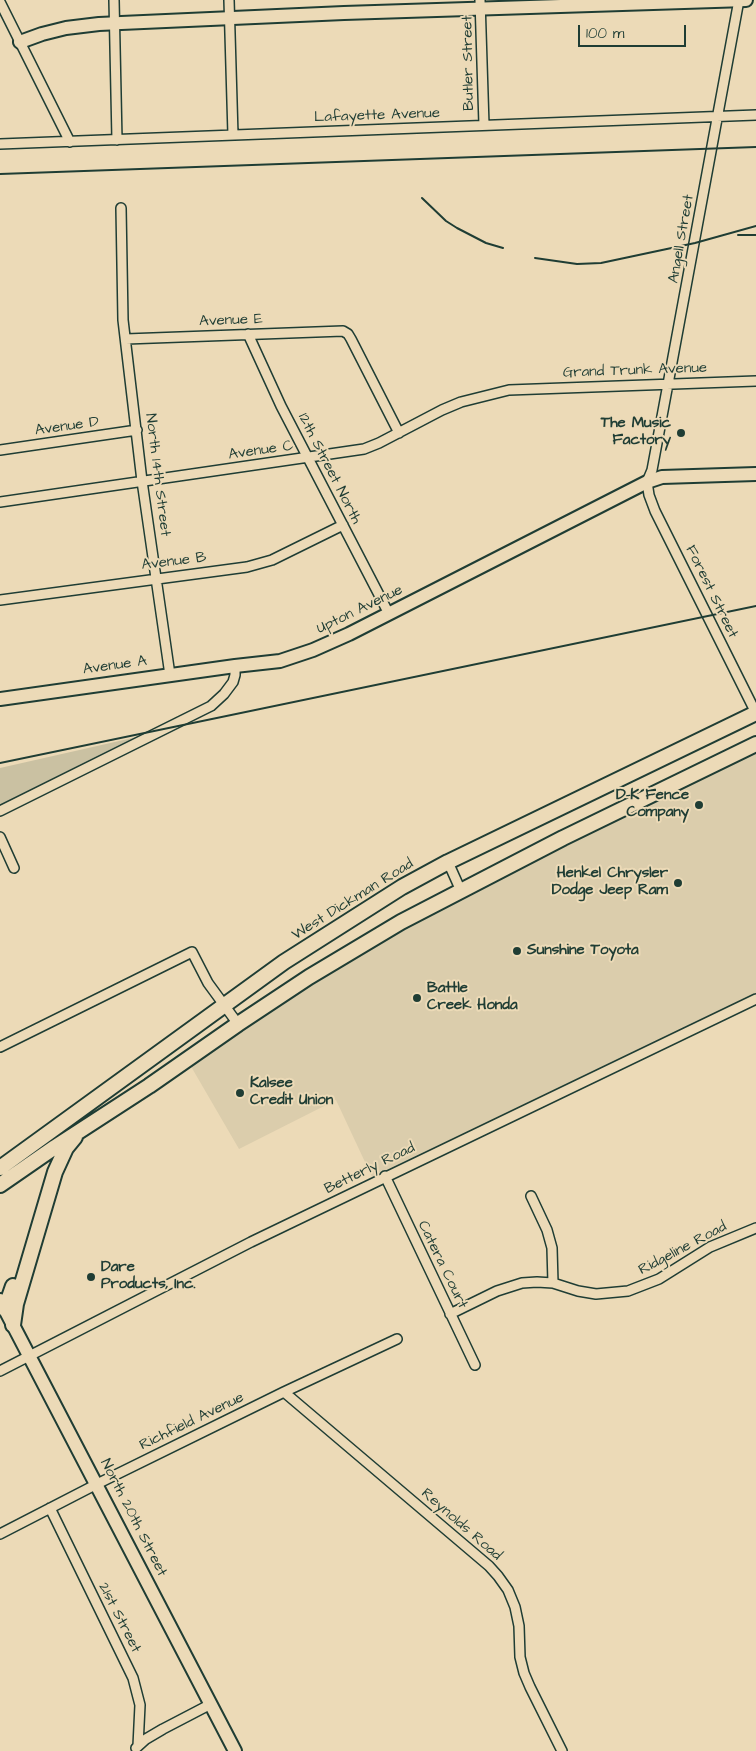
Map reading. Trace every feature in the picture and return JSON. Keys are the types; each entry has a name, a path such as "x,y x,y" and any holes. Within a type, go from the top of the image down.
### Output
{"main road":[{"name":"West Dickman Road","path":"0,1168 284,962 402,887 448,862 756,713"},
{"path":"0,1186 309,977 401,922 563,838 756,744"},
{"path":"2,1304 40,1199 63,1122"},
{"path":"13,1325 16,1304 55,1172 66,1148 78,1132"}],"street":[{"path":"114,0 117,140"},
{"path":"229,0 233,135"},
{"name":"Angell Street","path":"648,482 652,470 739,0"},
{"path":"20,42 66,28 85,25 229,19 481,4 746,0"},
{"path":"0,2 70,142"},
{"name":"Butler Street","path":"481,4 484,125"},
{"name":"Lafayette Avenue","path":"0,144 756,115"},
{"name":"North 14th Street","path":"121,208 122,294 126,338 138,430 142,481 158,578 170,675"},
{"name":"Avenue E","path":"126,338 336,330 348,334 399,433"},
{"name":"12th Street North","path":"248,334 281,406 389,614"},
{"name":"Grand Trunk Avenue","path":"516,389 756,381"},
{"name":"Avenue C","path":"0,502 364,449 461,402 516,389"},
{"name":"Avenue D","path":"0,450 138,430"},
{"name":"Upton Avenue","path":"235,666 280,661 314,650 662,476 756,474"},
{"name":"Forest Street","path":"648,482 649,496 655,511 756,713"},
{"name":"Avenue B","path":"0,600 247,567 272,560 343,525"},
{"path":"0,811 211,706 233,682 236,674 235,666"},
{"name":"Avenue A","path":"0,699 235,666"},
{"path":"0,837 14,868"},
{"path":"448,862 461,891"},
{"path":"0,1047 192,952 208,983 238,1024"},
{"name":"Betterly Road","path":"0,1371 251,1242 385,1176 756,999"},
{"name":"Catera Court","path":"385,1176 474,1365"},
{"path":"531,1196 547,1230 552,1248 554,1283"},
{"name":"Ridgeline Road","path":"450,1314 509,1286 537,1282 554,1283 578,1291 596,1294 628,1291 659,1279 716,1244 756,1228"},
{"name":"North 20th Street","path":"2,1304 235,1751"},
{"name":"Richfield Avenue","path":"0,1534 284,1392 397,1339"},
{"name":"Reynolds Road","path":"284,1392 489,1566 498,1576 508,1590 515,1607 519,1626 520,1656 524,1673 562,1751"},
{"name":"21st Street","path":"50,1508 134,1678 140,1705 136,1749"},
{"path":"136,1749 163,1729 211,1704"}],"shaded area":[{"path":"150,734 0,811 0,768"},
{"path":"756,750 756,993 372,1177 336,1100 239,1149 189,1063 248,1022 413,920"}],"railway":[{"path":"0,174 756,147"},
{"path":"422,198 446,221 457,228 486,243 503,248"},
{"path":"535,258 577,264 601,263 695,243 756,226"},
{"path":"738,235 756,235"},
{"path":"0,763 756,606"}],"place":[{"name":"The Music Factory","path":"681,433"},
{"name":"D-K Fence Company","path":"699,805"},
{"name":"Henkel Chrysler Dodge Jeep Ram","path":"678,883"},
{"name":"Sunshine Toyota","path":"517,951"},
{"name":"Battle Creek Honda","path":"417,998"},
{"name":"Kalsee Credit Union","path":"240,1093"},
{"name":"Dare Products, Inc.","path":"91,1277"}]}
